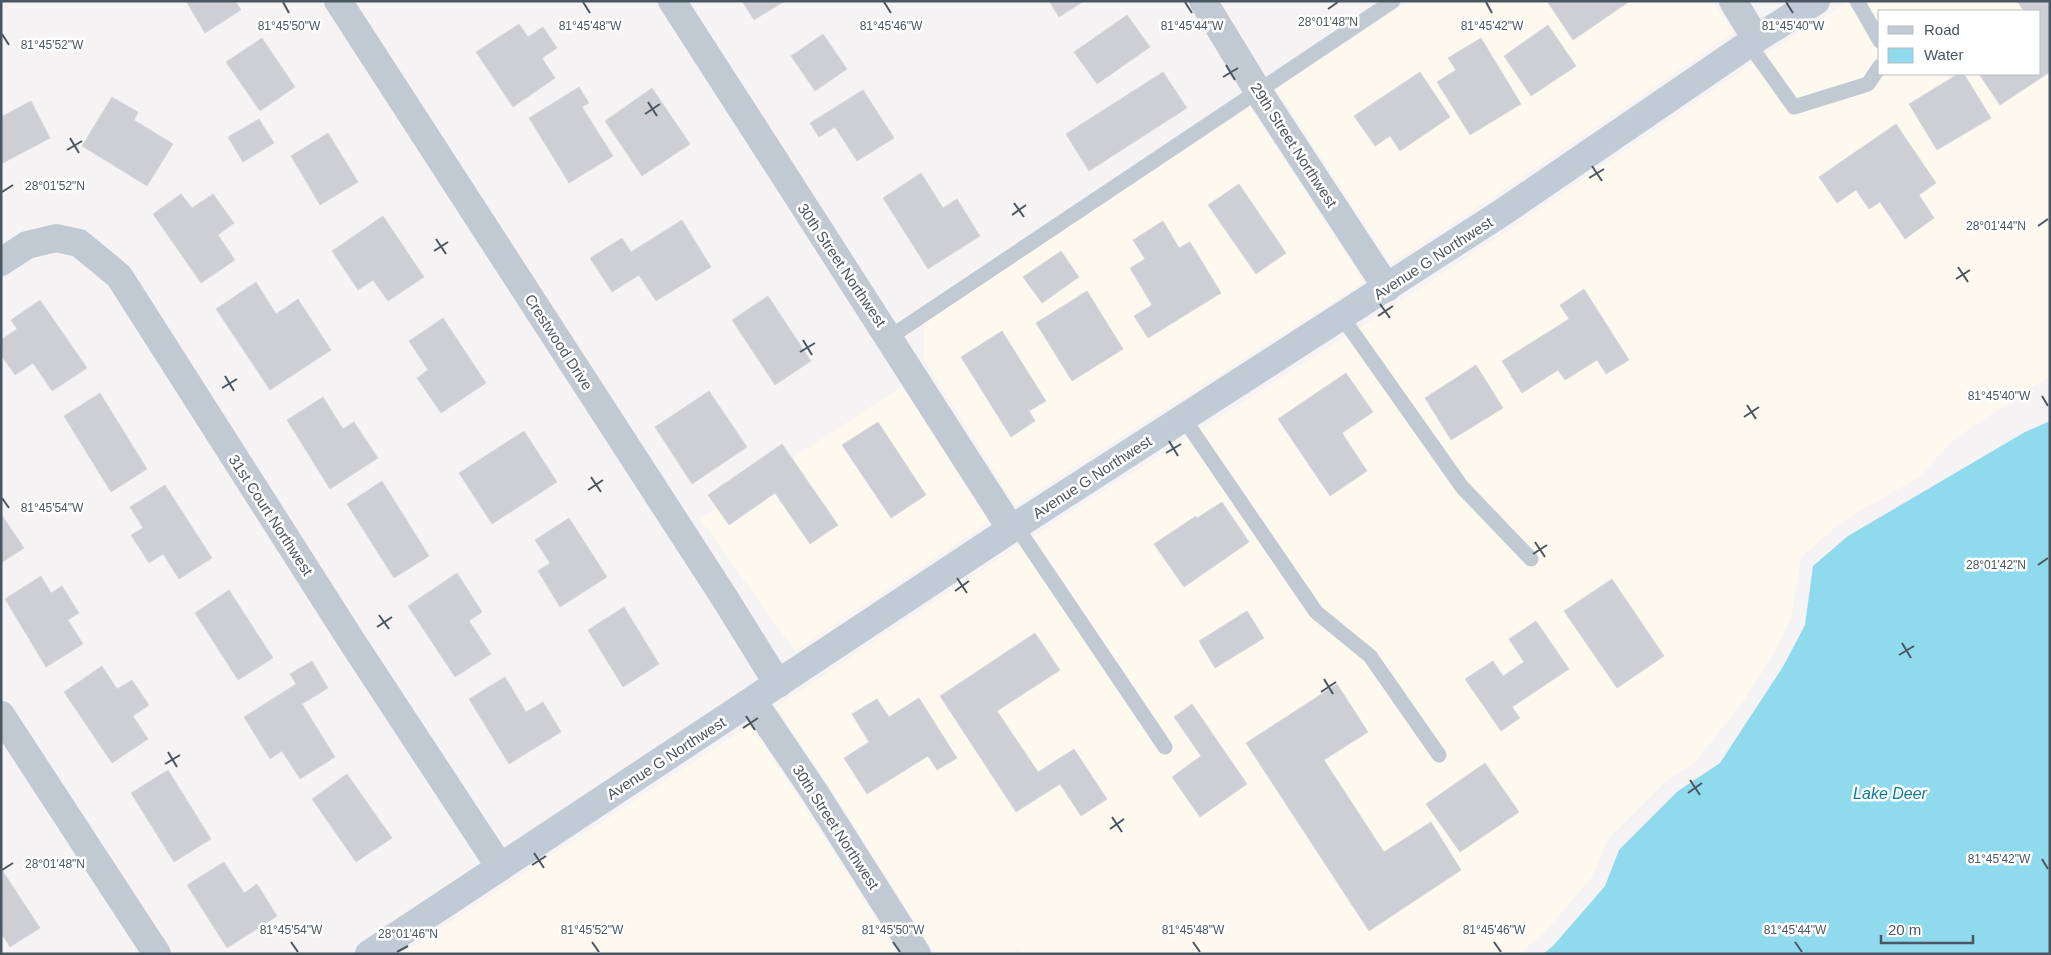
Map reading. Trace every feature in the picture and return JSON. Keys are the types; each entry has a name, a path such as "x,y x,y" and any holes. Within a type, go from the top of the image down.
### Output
{"main road":[{"name":"Avenue G Northwest","path":"381,950 500,867 1014,528 1342,318 1512,206 1753,41 1816,1"}],"street":[{"name":"Crestwood Drive","path":"338,1 724,597 778,684"},
{"name":"30th Street Northwest","path":"672,1 828,245 1014,528"},
{"name":"29th Street Northwest","path":"1203,1 1258,91 1387,288"},
{"path":"1733,1 1753,41"},
{"name":"31st Court Northwest","path":"1,262 27,244 56,238 79,243 118,276 351,640 500,867"},
{"name":"30th Street Northwest","path":"753,701 815,793 917,954"},
{"path":"1,714 157,954"}],"lane":[{"path":"890,337 1393,1"},
{"path":"1856,1 1878,37"},
{"path":"1753,41 1794,107 1868,84 1878,69"},
{"path":"1342,318 1462,487 1531,559"},
{"path":"1184,419 1316,612 1370,656 1439,755"},
{"path":"1014,528 1165,747"}],"shaded area":[{"path":"1408,1 1713,1 1733,33 1493,197 1391,264 1276,89"},
{"path":"1849,1 2050,1 2050,379 2045,379 1954,439 1919,477 1840,523 1801,557 1791,619 1772,657 1740,706 1695,762 1667,780 1609,838 1592,877 1543,934 1519,954 1021,954 1018,949 1012,954 935,954 828,784 776,707 1021,544 1384,312 1513,227 1766,54"},
{"path":"1250,107 1364,282 1015,505 924,360 924,322"},
{"path":"902,386 989,522 795,651 700,519"},
{"path":"750,725 801,801 898,954 410,954 407,950"}],"water":[{"name":"Lake Deer","path":"2050,421 2050,954 1543,954 1553,946 1605,886 1619,850 1678,791 1720,763 1784,665 1805,625 1813,566 1848,536 2025,432"}],"building":[{"path":"186,1 235,1 241,10 205,33"},
{"path":"742,1 785,1 754,20"},
{"path":"1049,1 1084,1 1059,17"},
{"path":"1547,1 1630,1 1573,40"},
{"path":"2017,1 2050,1 2050,72 2000,105 1980,75 2041,75 2041,10 2023,10"},
{"path":"1127,15 1150,47 1097,84 1074,52"},
{"path":"519,24 528,37 543,27 557,48 542,58 555,78 513,107 476,52"},
{"path":"1548,25 1576,66 1531,96 1504,56"},
{"path":"823,34 847,69 815,91 791,56"},
{"path":"262,38 295,87 260,111 226,62"},
{"path":"1481,38 1521,104 1470,135 1437,82 1456,70 1448,58"},
{"path":"1163,72 1187,108 1089,171 1066,134"},
{"path":"1420,72 1450,117 1400,151 1390,136 1375,146 1354,116"},
{"path":"1956,75 1965,75 1991,118 1937,150 1909,104"},
{"path":"579,87 589,103 582,107 613,156 569,183 529,118"},
{"path":"652,88 690,144 642,176 605,121"},
{"path":"863,90 894,138 857,161 835,127 819,137 810,123"},
{"path":"112,97 138,112 134,120 173,144 147,186 82,146"},
{"path":"31,101 50,138 1,164 1,117"},
{"path":"259,119 274,143 243,162 228,137"},
{"path":"1896,124 1936,183 1919,195 1934,218 1905,239 1880,202 1869,209 1856,190 1837,203 1819,177"},
{"path":"328,133 358,182 320,205 291,156"},
{"path":"921,173 943,208 957,199 980,236 928,269 883,198"},
{"path":"1239,184 1286,253 1256,274 1208,205"},
{"path":"181,194 192,208 213,194 234,223 218,235 235,260 201,283 153,214"},
{"path":"383,216 424,277 388,301 373,280 358,290 332,251"},
{"path":"682,220 711,267 656,301 639,275 612,292 590,258 622,238 631,252"},
{"path":"1163,221 1179,248 1190,242 1221,293 1148,338 1134,316 1152,305 1130,268 1145,259 1133,240"},
{"path":"1061,251 1079,277 1042,303 1023,277"},
{"path":"256,282 276,314 298,299 331,350 270,390 216,309"},
{"path":"1584,289 1629,360 1606,374 1597,360 1565,380 1558,370 1522,393 1502,361 1569,319 1560,305"},
{"path":"1087,291 1123,349 1072,381 1036,323"},
{"path":"768,296 811,361 775,385 732,320"},
{"path":"40,300 87,368 52,391 33,363 15,375 1,355 1,340 17,329 11,320"},
{"path":"443,318 486,383 441,413 417,378 428,370 409,341"},
{"path":"1002,331 1046,401 1029,411 1035,421 1011,437 961,357"},
{"path":"1476,365 1503,408 1451,440 1425,398"},
{"path":"1346,373 1373,412 1342,433 1367,471 1330,496 1278,419"},
{"path":"709,391 747,447 692,484 655,427"},
{"path":"100,393 147,469 111,492 64,416"},
{"path":"323,397 343,429 354,422 378,458 330,489 287,420"},
{"path":"878,422 926,495 891,518 842,445"},
{"path":"524,431 557,482 492,524 459,473"},
{"path":"782,444 838,525 810,544 775,493 729,525 708,495"},
{"path":"382,481 429,556 394,578 347,504"},
{"path":"165,485 212,558 179,579 163,554 149,563 131,535 143,528 130,507"},
{"path":"1222,502 1249,542 1184,587 1154,544 1196,516 1197,518"},
{"path":"1,514 24,548 1,563"},
{"path":"569,518 607,577 560,607 538,571 550,563 535,540"},
{"path":"457,573 482,612 469,621 491,654 455,677 408,606"},
{"path":"41,576 51,593 62,586 79,613 68,620 83,644 46,667 5,599"},
{"path":"1612,579 1664,656 1617,688 1564,611"},
{"path":"229,590 273,658 238,680 195,613"},
{"path":"624,607 659,664 623,687 588,630"},
{"path":"1247,611 1264,638 1215,668 1199,641"},
{"path":"1536,621 1569,669 1512,707 1520,718 1501,731 1465,679 1493,661 1503,676 1524,662 1509,639"},
{"path":"1035,633 1060,670 997,711 1038,772 1074,749 1107,799 1081,816 1060,784 1016,812 940,696"},
{"path":"312,661 328,688 302,704 335,757 300,779 282,751 270,759 244,717 296,684 290,674"},
{"path":"102,666 117,689 132,680 149,705 133,716 148,739 112,763 64,692"},
{"path":"505,677 526,712 543,702 561,732 509,764 469,699"},
{"path":"1337,684 1368,732 1324,760 1384,852 1431,822 1461,870 1369,931 1246,743"},
{"path":"919,698 957,758 937,770 928,756 867,794 844,758 869,742 852,714 877,699 889,717"},
{"path":"1192,704 1247,784 1200,817 1172,777 1201,756 1174,717"},
{"path":"1485,763 1519,812 1460,852 1426,804"},
{"path":"168,770 211,839 174,862 131,793"},
{"path":"347,774 392,838 356,862 312,799"},
{"path":"224,862 244,893 257,884 277,916 227,948 187,885"},
{"path":"2,870 40,928 10,947 1,933"}]}
